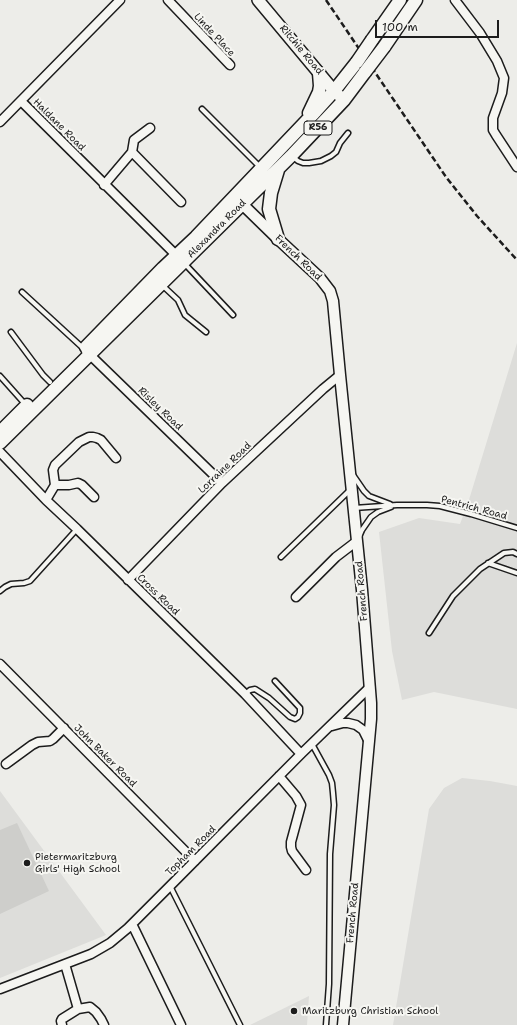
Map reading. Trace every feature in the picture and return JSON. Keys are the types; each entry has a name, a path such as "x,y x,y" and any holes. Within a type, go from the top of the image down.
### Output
{"main road":[{"name":"Ritchie Road","path":"258,0 334,91 344,100"},
{"name":"Alexandra Road","path":"239,200 262,168 334,91 400,0"},
{"name":"Alexandra Road","path":"0,443 30,409 87,352 162,284 180,259 239,200 280,167 344,100 384,47 416,0"},
{"path":"306,121 319,92 319,73"},
{"path":"278,239 270,209 271,193 280,167"},
{"name":"Alexandra Road","path":"0,432 30,409 50,382 87,352 163,268 180,259"}],"street":[{"name":"Haldane Road","path":"120,0 21,101 180,259"},
{"name":"Linde Place","path":"168,0 230,66"},
{"path":"455,0 480,33 497,61 504,78 502,93 493,118 493,130 517,167"},
{"path":"0,122 21,101"},
{"path":"104,185 132,152 134,140 150,128"},
{"path":"132,152 181,202"},
{"name":"French Road","path":"239,200 320,278 330,291 333,301 362,590 370,687 371,719 343,1025"},
{"name":"Risley Road","path":"87,352 222,483"},
{"name":"Lorraine Road","path":"128,580 222,483 340,375"},
{"path":"46,500 55,485 53,470 55,465 79,442 89,437 101,440 116,458"},
{"name":"Cross Road","path":"0,452 46,500 245,694 301,754"},
{"path":"55,485 82,484 94,497"},
{"path":"296,597 336,557 357,541"},
{"name":"John Baker Road","path":"0,664 195,861"},
{"name":"Topham Road","path":"0,989 91,954 110,943 132,924 301,754 370,687"},
{"path":"329,727 343,723 353,724 363,730 369,742"},
{"path":"6,764 32,745 38,742 50,741 64,728"},
{"path":"279,776 296,796 301,805 291,847 292,851 306,870"},
{"path":"132,924 181,1025"},
{"path":"65,964 78,1009"},
{"path":"62,1025 62,1019 78,1009 90,1007 101,1018 104,1025"}],"lane":[{"path":"202,109 262,168"},
{"path":"291,156 303,163 321,161 336,152 340,143 348,133"},
{"path":"180,259 233,315"},
{"path":"162,284 178,300 185,315 206,332"},
{"path":"22,292 87,352"},
{"path":"11,332 43,375 50,382"},
{"path":"0,376 30,409"},
{"path":"349,468 359,485 369,496 395,505"},
{"path":"281,557 352,489"},
{"name":"Pentrich Road","path":"354,508 427,504 471,514 517,528"},
{"path":"357,541 362,530 371,517 378,512 395,505"},
{"path":"0,591 5,586 11,584 30,581 77,529"},
{"path":"429,633 453,596 480,569 504,553 508,552 517,554"},
{"path":"488,563 517,574"},
{"path":"245,694 250,690 255,689 269,698 290,717 298,717 300,714 300,708 275,681"},
{"path":"312,744 332,783 334,805 330,854 329,984 326,1025"},
{"path":"170,886 240,1025"}],"shaded area":[{"path":"517,343 517,709 434,692 402,700 392,651 379,532 419,518 460,524 468,503"},
{"path":"462,778 517,786 517,1025 393,1025 429,809 444,788"},
{"name":"Pietermaritzburg Girls' High School","path":"0,791 106,935 0,978"},
{"path":"17,823 49,891 0,914 0,830"},
{"name":"Maritzburg Christian School","path":"309,996 307,1025 250,1025"}],"railway":[{"path":"326,0 446,177 477,216 517,260"}],"place":[{"name":"Pietermaritzburg Girls' High School","path":"27,863"},
{"name":"Maritzburg Christian School","path":"294,1011"}]}
